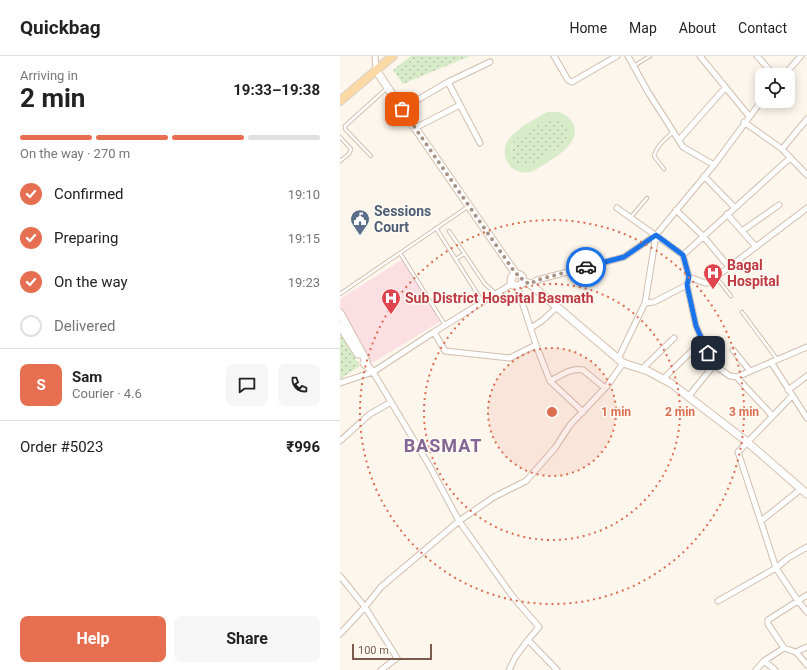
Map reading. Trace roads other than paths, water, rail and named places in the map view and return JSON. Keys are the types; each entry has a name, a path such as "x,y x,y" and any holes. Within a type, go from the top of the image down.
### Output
{"main road":[{"path":"340,101 393,56"},
{"path":"376,70 516,274 520,275 523,281 530,284 621,361 642,369 672,384 746,442 804,492"},
{"path":"516,274 511,278 514,285 519,286 523,281"},
{"path":"340,314 367,365"},
{"path":"340,326 362,361 373,372"}],"street":[{"path":"375,56 376,70"},
{"path":"554,56 568,80 572,82 617,56"},
{"path":"628,56 683,147 714,165"},
{"path":"700,56 749,116"},
{"path":"757,56 768,68"},
{"path":"790,68 801,56"},
{"path":"402,109 448,82 490,62"},
{"path":"448,82 480,143"},
{"path":"679,140 725,88"},
{"path":"415,128 460,105"},
{"path":"530,284 537,280 624,257 656,235 714,165 756,108"},
{"path":"782,149 807,119"},
{"path":"744,122 782,149 807,175"},
{"path":"683,255 790,158"},
{"path":"704,176 735,208"},
{"path":"742,231 779,204"},
{"path":"617,208 683,255 689,277 687,285 696,326 714,365 730,376 737,378 748,392 756,397 772,416"},
{"path":"689,277 707,283 807,208"},
{"path":"676,210 703,236 729,267"},
{"path":"728,214 756,247"},
{"path":"340,634 381,587 459,521 494,497 526,481 555,448 570,425 605,388 621,361 645,302 656,235"},
{"path":"340,384 373,372 445,325 496,294 514,285 550,381 583,412"},
{"path":"645,302 654,302 687,285"},
{"path":"531,328 543,320 557,307"},
{"path":"434,332 445,351 510,358 536,345"},
{"path":"642,369 674,338"},
{"path":"663,379 702,341"},
{"path":"737,378 807,347"},
{"path":"733,350 750,371"},
{"path":"771,362 807,418"},
{"path":"688,397 714,365"},
{"path":"550,381 573,370 579,369 583,370 605,388"},
{"path":"373,372 429,465 459,521 513,597 539,627 516,656 509,670"},
{"path":"788,390 807,376"},
{"path":"792,396 738,452 776,568 807,612"},
{"path":"340,442 370,414 391,402"},
{"path":"761,521 804,492"},
{"path":"718,601 776,568 788,558 807,547"},
{"path":"340,576 365,607 397,658 380,670"},
{"path":"807,595 768,622 784,648 796,652 807,664"},
{"path":"528,640 557,670"},
{"path":"796,652 807,647"},
{"path":"756,670 764,661 784,648"},
{"path":"764,661 775,670"}],"lane":[{"path":"634,66 650,56"},
{"path":"371,156 345,129 345,126 388,87"},
{"path":"664,169 654,156 658,147 674,132"},
{"path":"340,136 351,149 349,154 340,161"},
{"path":"631,218 647,198"},
{"path":"340,294 469,206"},
{"path":"436,228 483,302"},
{"path":"449,231 485,284 496,294"},
{"path":"400,253 445,325"},
{"path":"456,259 464,254"},
{"path":"716,277 731,296"},
{"path":"742,312 777,360"}],"place":[{"name":"Sessions Court","path":"360,236"},
{"name":"Bagal Hospital","path":"713,290"},
{"name":"Sub District Hospital Basmath","path":"391,315"}],"district":[{"name":"BASMAT","path":"443,445"}]}
